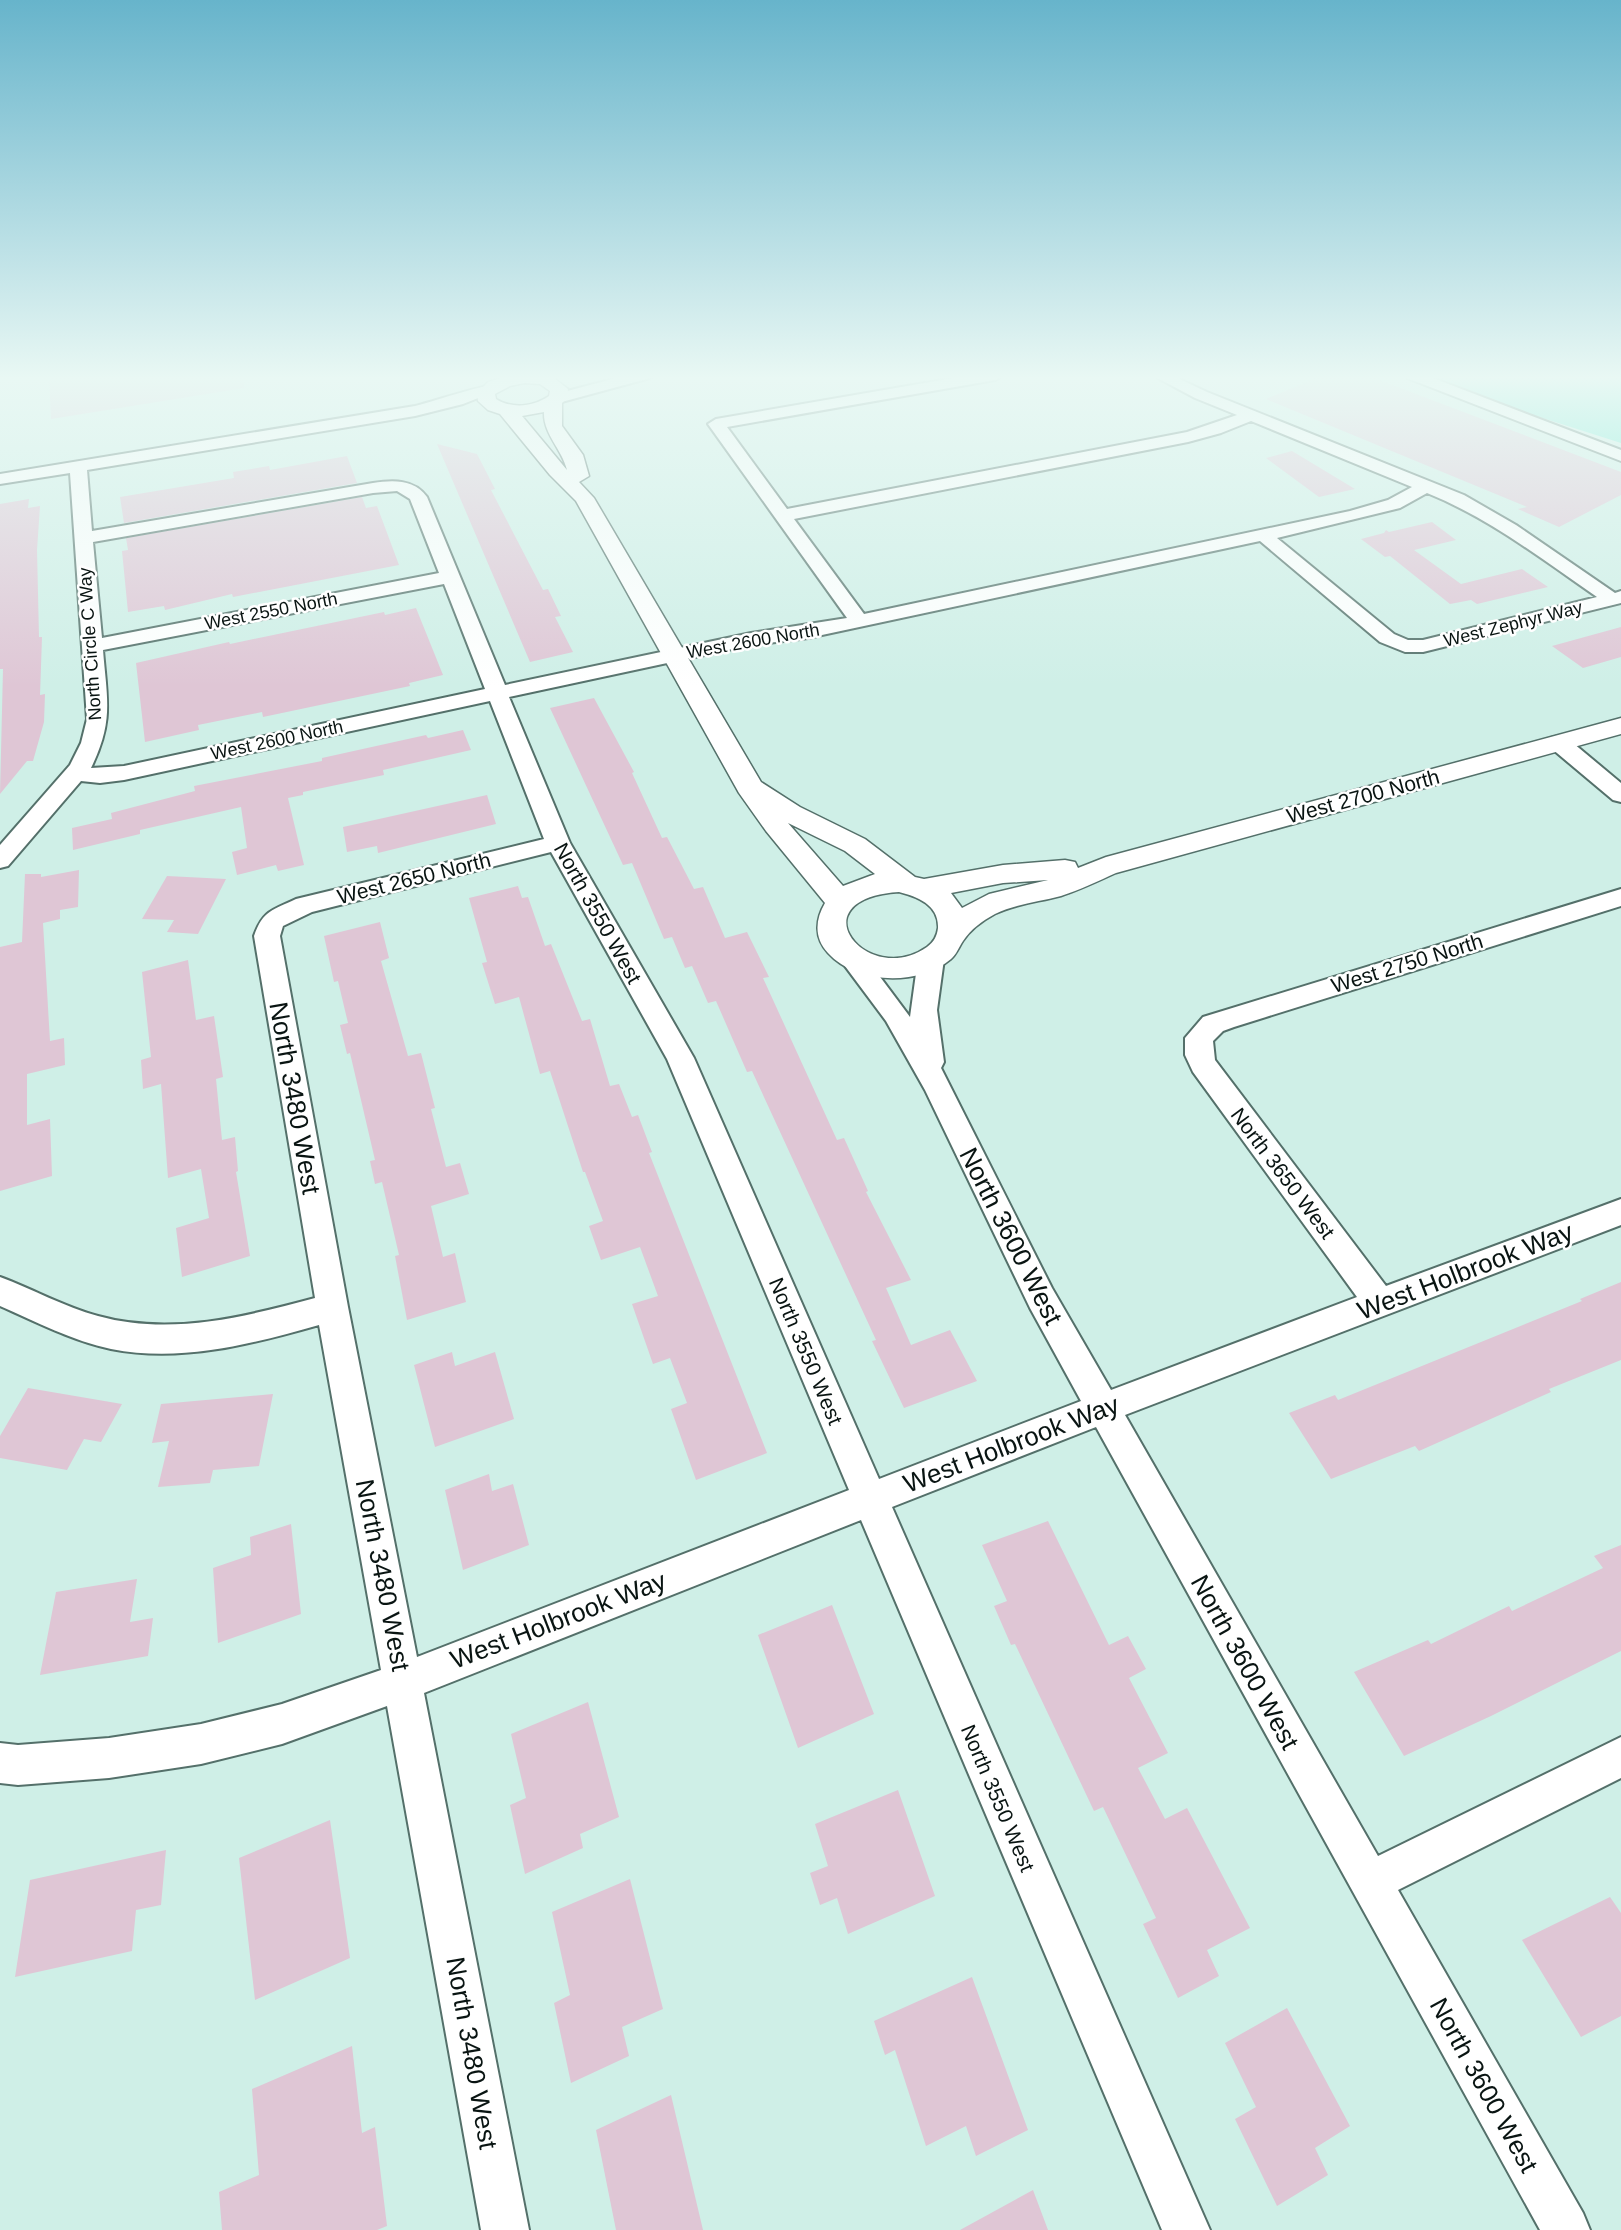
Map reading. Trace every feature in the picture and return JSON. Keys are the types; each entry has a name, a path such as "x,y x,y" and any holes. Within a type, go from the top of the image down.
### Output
{"street":[{"name":"North Circle C Way","path":"0,860 74,774 92,743 98,719 79,479"},
{"path":"565,479 584,498 744,774 759,807 772,825 815,867 838,902"},
{"path":"579,479 584,498"},
{"path":"755,479 859,621"},
{"path":"781,516 971,479"},
{"path":"1409,479 1495,519 1617,598"},
{"name":"West 2600 North","path":"74,774 100,776 124,773 676,655 859,621 1263,535 1375,511 1400,501 1426,486"},
{"name":"North 3550 West","path":"82,538 373,488 405,487 414,491 418,497 558,843 680,1058 1186,2230"},
{"name":"West Zephyr Way","path":"1263,535 1380,632 1405,646 1423,645 1617,598"},
{"name":"West 2550 North","path":"92,646 450,577"},
{"name":"West 2700 North","path":"954,932 972,913 984,906 1058,887 1106,866 1621,726"},
{"path":"1559,743 1621,795"},
{"path":"744,774 775,803 855,845 946,905 953,918 954,932 945,949 932,959 913,966 891,968 870,964 851,956 838,944 831,930 831,915 838,902 851,892 867,885 915,886"},
{"name":"West 2650 North","path":"272,921 305,905 558,843"},
{"name":"West 2700 North","path":"915,886 1003,874 1106,866"},
{"name":"West 2750 North","path":"1199,1038 1212,1024 1621,897"},
{"name":"North 3480 West","path":"272,921 267,936 332,1307 404,1681 505,2230"},
{"name":"North 3600 West","path":"851,956 895,1014 938,1087 988,1194 1103,1409 1566,2230"},
{"name":"North 3600 West","path":"932,959 923,1004 924,1030 938,1087"},
{"name":"North 3650 West","path":"1199,1038 1199,1055 1203,1065 1380,1303"},
{"name":"West Holbrook Way","path":"0,1763 18,1765 109,1758 201,1744 282,1724 404,1681 1103,1409 1621,1212"},
{"path":"0,1291 57,1316 112,1334 163,1338 255,1329 332,1307"},
{"path":"1370,1882 1621,1756"}],"building":[{"path":"228,479 356,479 357,483 124,523 120,497"},
{"path":"452,479 490,479 495,489 491,490 543,590 548,589 561,616 555,617 573,652 530,662"},
{"path":"1295,479 1339,479 1355,489 1319,497"},
{"path":"1459,479 1621,479 1621,495 1559,527 1518,509 1527,507"},
{"path":"362,497 366,508 377,506 399,565 233,597 232,594 165,610 164,606 128,612 122,551 128,550 126,538"},
{"path":"29,499 28,508 40,506 37,550 39,637 42,637 40,695 45,694 44,722 33,761 27,761 0,794 3,669 0,669 0,504"},
{"path":"1432,522 1456,540 1414,550 1461,584 1522,569 1548,587 1477,604 1471,600 1450,604 1390,556 1385,557 1361,539 1384,533 1386,530 1389,532"},
{"path":"416,608 443,675 409,683 410,686 263,717 262,712 198,725 199,730 145,742 136,663 229,642 230,644 384,612 385,615"},
{"path":"1621,627 1621,657 1583,668 1552,646"},
{"path":"594,698 634,772 632,773 662,838 667,837 694,889 703,887 725,938 747,932 769,977 763,978 837,1140 844,1138 868,1191 866,1192 911,1280 886,1288 911,1345 950,1330 977,1381 904,1408 872,1341 876,1340 752,1071 747,1072 716,1001 708,1003 692,966 685,968 672,937 664,939 632,863 623,865 550,708"},
{"path":"463,730 471,750 383,770 384,775 303,792 303,795 288,798 304,865 278,871 276,865 237,875 232,852 247,848 241,807 140,830 140,834 73,850 72,828 112,819 111,813 195,791 194,786 322,761 322,758 426,735 428,738"},
{"path":"487,795 496,824 378,853 377,846 347,852 343,827"},
{"path":"79,870 78,907 60,910 60,919 43,923 50,1041 64,1038 65,1065 27,1074 27,1125 50,1119 52,1176 0,1191 0,947 22,942 25,874 41,874 41,877"},
{"path":"167,876 226,879 198,934 167,932 174,920 142,919"},
{"path":"518,886 522,898 528,897 545,946 551,944 582,1021 590,1019 610,1086 619,1084 632,1117 638,1115 652,1152 649,1153 767,1453 696,1480 671,1409 687,1403 670,1358 653,1364 632,1304 658,1296 640,1247 601,1260 589,1226 603,1221 585,1172 583,1172 550,1071 540,1074 519,997 495,1004 482,963 487,962 469,898"},
{"path":"380,922 389,958 381,961 408,1056 421,1053 435,1108 431,1109 446,1167 460,1163 469,1194 431,1206 443,1257 455,1253 466,1302 407,1320 395,1256 399,1255 382,1182 375,1184 370,1161 375,1160 350,1053 347,1054 340,1025 348,1023 338,981 334,982 324,936"},
{"path":"188,960 196,1020 214,1016 223,1077 216,1079 222,1140 235,1137 238,1171 236,1172 250,1256 182,1277 176,1228 209,1218 201,1169 168,1178 161,1084 143,1089 141,1060 151,1057 142,972"},
{"path":"1621,1282 1621,1360 1549,1389 1551,1392 1419,1451 1415,1446 1331,1479 1289,1413 1335,1395 1338,1400 1582,1301 1580,1299"},
{"path":"452,1352 455,1366 495,1352 514,1419 435,1447 414,1365"},
{"path":"28,1388 122,1404 101,1442 84,1439 67,1470 0,1458 0,1436"},
{"path":"273,1394 259,1466 213,1470 210,1483 158,1487 169,1441 152,1443 161,1404"},
{"path":"489,1474 492,1491 513,1484 529,1545 463,1570 445,1490"},
{"path":"1048,1521 1109,1645 1128,1636 1146,1669 1129,1678 1168,1753 1138,1768 1165,1819 1187,1808 1250,1928 1207,1950 1219,1976 1178,1998 1143,1924 1156,1918 1103,1807 1094,1811 1015,1644 1011,1645 994,1606 1007,1601 982,1545"},
{"path":"291,1524 301,1614 218,1643 213,1568 251,1555 250,1537"},
{"path":"1621,1545 1621,1651 1491,1716 1404,1756 1354,1672 1428,1640 1431,1644 1509,1606 1512,1611 1603,1568 1594,1556"},
{"path":"137,1579 130,1622 153,1618 148,1656 40,1675 56,1592"},
{"path":"832,1605 874,1714 798,1748 758,1635"},
{"path":"588,1702 619,1817 580,1834 583,1848 525,1874 510,1805 526,1798 511,1734"},
{"path":"898,1790 935,1896 848,1934 837,1898 820,1905 810,1873 828,1866 815,1824"},
{"path":"330,1820 350,1958 255,2000 239,1858"},
{"path":"166,1850 161,1905 136,1910 132,1951 15,1977 30,1880"},
{"path":"630,1879 663,2009 622,2027 629,2056 571,2083 554,2003 570,1995 552,1912"},
{"path":"1610,1897 1621,1913 1621,2016 1581,2037 1522,1940"},
{"path":"972,1977 1028,2130 976,2156 966,2126 926,2146 895,2050 885,2055 874,2021"},
{"path":"1287,2008 1350,2126 1315,2148 1328,2175 1277,2206 1235,2119 1256,2107 1225,2043"},
{"path":"352,2046 362,2133 375,2127 387,2226 377,2230 222,2230 219,2192 259,2175 252,2089"},
{"path":"671,2095 703,2230 616,2230 596,2130"},
{"path":"1033,2190 1048,2230 960,2230"}]}
